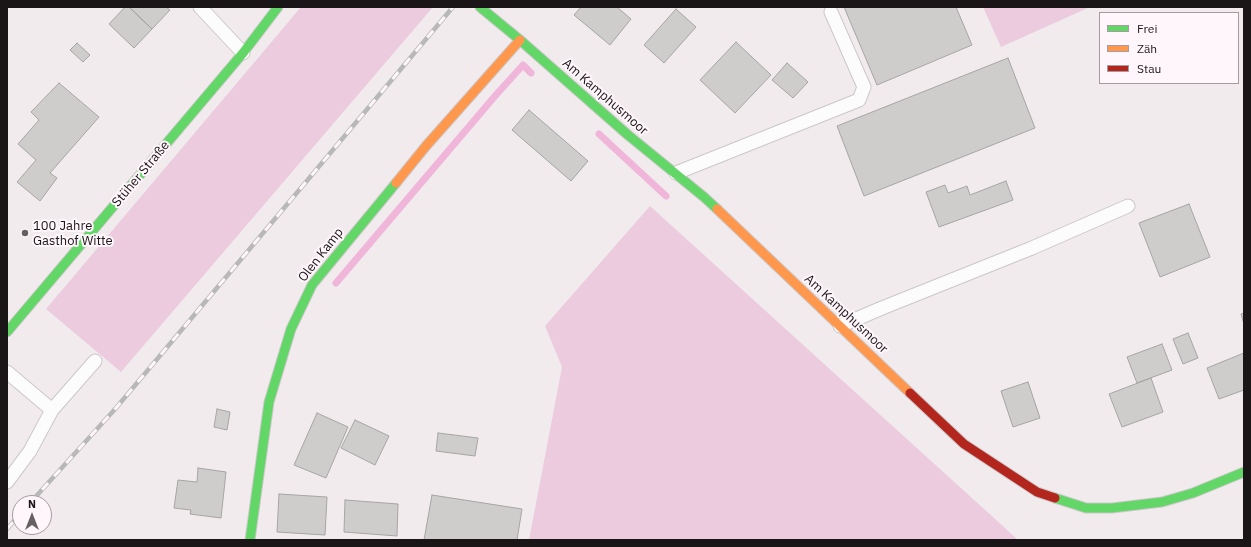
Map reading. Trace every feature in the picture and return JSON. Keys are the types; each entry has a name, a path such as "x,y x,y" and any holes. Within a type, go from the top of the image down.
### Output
{"street":[{"name":"Stüher Straße","path":"7,332 243,53 278,7"},
{"name":"Am Kamphusmoor","path":"480,7 520,40 628,135 704,197 964,444 1037,492 1086,508 1112,508 1162,502 1193,493 1244,472"},
{"name":"Olen Kamp","path":"250,540 269,402 291,329 312,285 426,146 520,40"}],"lane":[{"path":"200,7 243,53"},
{"path":"676,173 859,100 864,86 831,12"},
{"path":"840,326 1032,248 1128,206"},
{"path":"7,482 30,451 52,410 95,361"},
{"path":"7,372 52,410"}],"shaded area":[{"path":"301,7 433,7 121,372 46,309"},
{"path":"983,7 1090,7 1001,47"},
{"path":"650,206 1018,540 529,540 562,367 545,326"}],"building":[{"path":"125,7 129,7 152,29 134,48 109,24"},
{"path":"129,7 166,7 170,10 152,29"},
{"path":"581,7 617,7 631,19 610,45 574,15"},
{"path":"844,7 956,7 972,45 877,85"},
{"path":"676,9 696,27 664,63 644,45"},
{"path":"736,42 771,75 735,113 700,80"},
{"path":"77,43 90,55 83,62 70,50"},
{"path":"1008,58 1035,128 864,196 837,126"},
{"path":"787,63 808,82 793,98 772,80"},
{"path":"59,83 99,117 50,173 57,178 40,201 17,182 36,160 18,144 39,120 31,112"},
{"path":"529,110 588,161 571,181 512,130"},
{"path":"1006,181 1013,200 939,227 926,192 945,185 948,193 967,186 970,195"},
{"path":"1189,204 1210,257 1160,277 1139,223"},
{"path":"1244,313 1244,324 1241,314"},
{"path":"1188,333 1198,358 1183,364 1173,339"},
{"path":"1162,344 1172,370 1137,383 1127,357"},
{"path":"1244,353 1244,390 1219,399 1207,368"},
{"path":"1151,378 1163,412 1122,427 1109,394"},
{"path":"1028,382 1040,418 1013,427 1001,391"},
{"path":"217,409 230,412 227,430 214,427"},
{"path":"317,413 348,427 326,478 294,465"},
{"path":"355,420 389,436 375,465 341,448"},
{"path":"438,433 478,438 475,456 436,451"},
{"path":"198,468 226,472 221,518 190,514 191,510 174,508 178,480 197,482"},
{"path":"279,494 327,497 325,535 277,532"},
{"path":"432,495 522,509 517,540 424,540"},
{"path":"345,500 398,504 397,536 344,532"}],"waterway":[{"path":"336,283 523,65 531,73"},
{"path":"599,134 666,196"}],"railway":[{"path":"37,495 116,408 453,7"},
{"path":"7,529 12,523"}],"traffic: fast":[{"path":"7,332 243,53 278,7"},
{"path":"480,7 520,40 628,135 717,209"},
{"path":"250,540 269,402 291,329 312,285 396,183"},
{"path":"1055,498 1086,508 1112,508 1162,502 1193,493 1244,472"}],"traffic: slow":[{"path":"396,183 426,146 520,40"},
{"path":"717,209 910,393"}],"traffic: jam":[{"path":"910,393 964,444 1037,492 1055,498"}],"place":[{"name":"100 Jahre Gasthof Witte","path":"25,233"}]}
